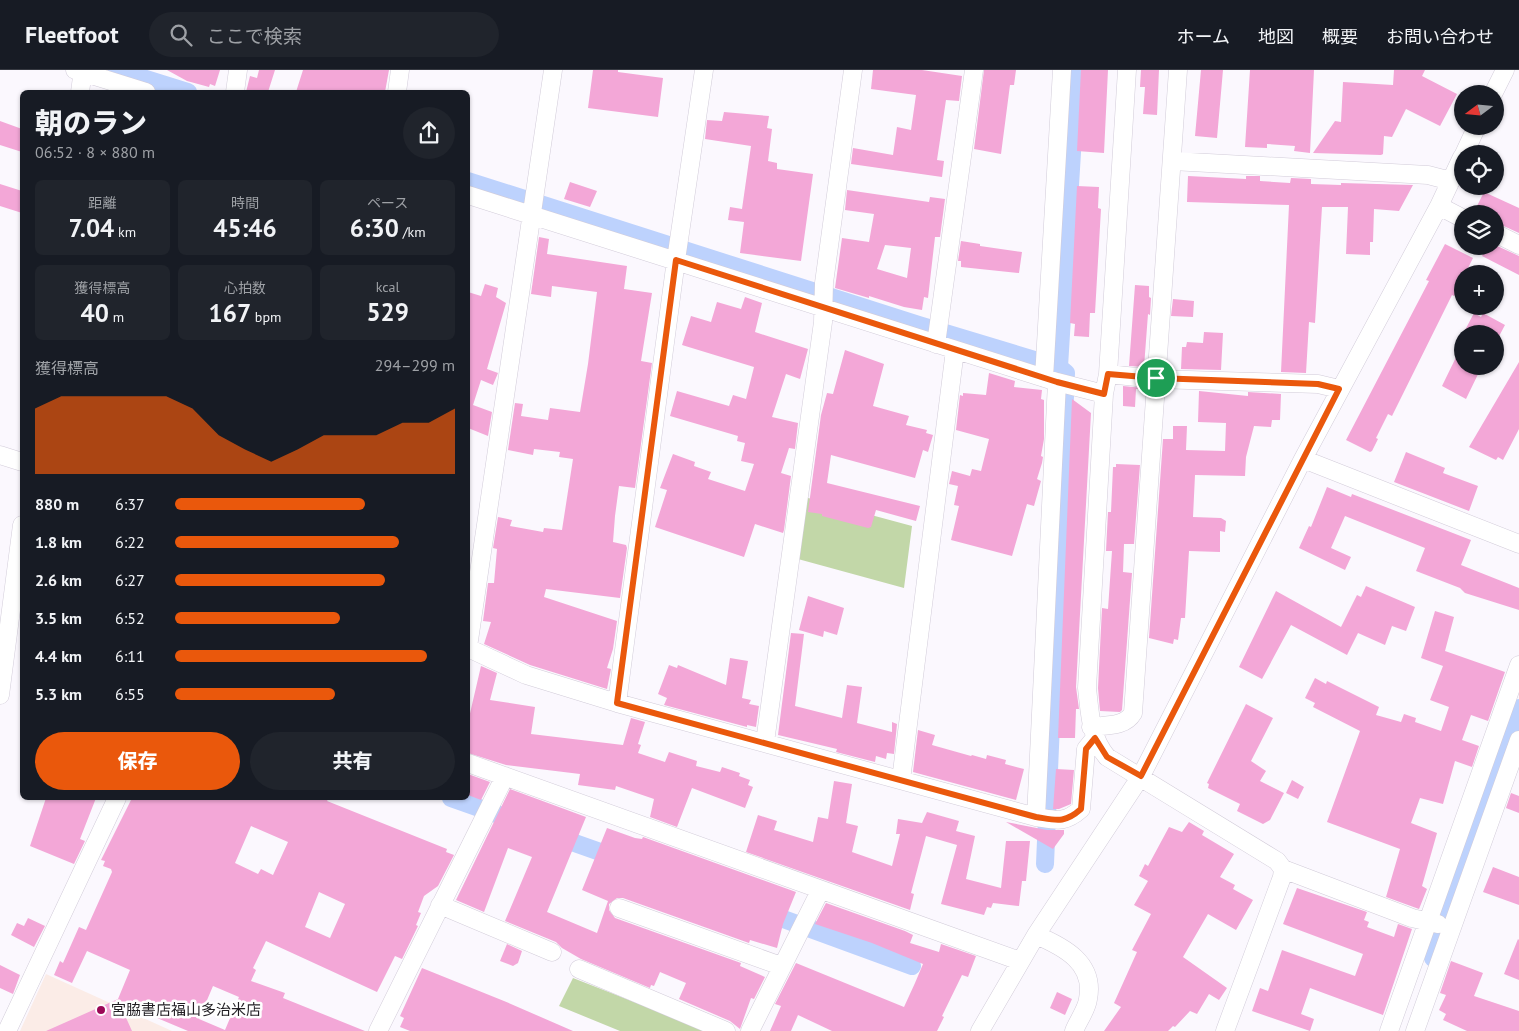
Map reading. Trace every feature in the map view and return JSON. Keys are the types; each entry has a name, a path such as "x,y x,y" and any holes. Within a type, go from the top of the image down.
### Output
{"street":[{"path":"235,90 238,70"},
{"path":"397,90 400,70"},
{"path":"470,634 553,70"},
{"path":"617,703 676,260 704,70"},
{"path":"765,742 822,332 822,306 853,70"},
{"path":"936,344 974,70"},
{"path":"1036,817 1062,70"},
{"path":"1127,70 1108,374 1104,394 1087,688 1093,733 1107,757 1141,776 1277,861 1283,869 1440,925"},
{"path":"470,649 526,675 617,703 1036,817 1058,820 1070,819 1081,809 1086,749 1093,733 1129,720 1133,714 1178,70"},
{"path":"1498,85 1505,70"},
{"path":"80,90 80,71 140,90"},
{"path":"1172,161 1428,175 1451,181"},
{"path":"980,1031 1036,935 1141,776 1339,389 1439,206 1454,174"},
{"path":"470,196 1050,380 1104,394"},
{"path":"1439,206 1454,214"},
{"path":"1504,238 1519,245"},
{"path":"900,780 955,350"},
{"path":"1108,374 1156,378 1318,384 1339,389"},
{"path":"0,455 20,461"},
{"path":"1303,459 1519,544"},
{"path":"0,695 20,540"},
{"path":"1415,1031 1440,925 1519,664"},
{"path":"1389,1031 1440,925 1519,740"},
{"path":"470,764 1020,962"},
{"path":"378,1031 506,776"},
{"path":"6,1031 116,800"},
{"path":"1225,1031 1282,877 1283,869"},
{"path":"750,1031 820,891"},
{"path":"440,905 552,952"},
{"path":"618,908 781,966"},
{"path":"1036,935 1063,947 1075,956 1084,969 1089,988 1088,1000 1074,1031"},
{"path":"579,969 726,1031"}],"shaded area":[{"path":"46,974 172,1031 20,1031"}],"green space":[{"path":"797,495 912,526 904,588 787,556"},
{"path":"573,978 708,1031 620,1031 559,1006"}],"building":[{"path":"167,70 220,70 215,86 210,84 209,87 187,81"},
{"path":"259,70 275,70 269,90 246,90 250,76 257,78"},
{"path":"303,70 389,70 385,90 297,90"},
{"path":"593,70 618,70 618,72 663,78 658,117 588,108"},
{"path":"873,70 922,70 962,76 959,101 946,100 937,160 944,161 942,177 851,164 853,148 893,155 897,127 911,130 916,95 871,89"},
{"path":"984,70 1016,70 1014,85 1010,85 1001,154 974,149"},
{"path":"1081,70 1108,70 1104,153 1077,151"},
{"path":"1141,70 1159,70 1157,115 1143,114 1145,87 1140,87"},
{"path":"1201,70 1223,70 1217,138 1195,136"},
{"path":"1250,70 1314,70 1310,153 1294,151 1295,146 1267,144 1267,148 1245,147"},
{"path":"1394,70 1425,70 1422,76 1454,92 1454,100 1440,126 1406,109 1392,137 1384,136 1383,154 1381,155 1313,153 1335,121 1341,122 1343,82 1393,85"},
{"path":"724,112 769,116 767,128 772,129 768,161 777,163 777,169 813,174 801,261 740,253 744,222 728,220 730,207 742,209 751,146 705,139 707,120 722,121"},
{"path":"0,121 20,128 20,151 0,145"},
{"path":"1188,176 1246,179 1246,176 1260,176 1260,181 1290,183 1291,178 1311,179 1311,184 1413,185 1399,211 1374,209 1373,242 1370,242 1370,255 1346,254 1348,207 1322,207 1315,323 1309,322 1306,373 1281,372 1289,205 1187,202"},
{"path":"570,182 597,191 590,207 564,199"},
{"path":"0,184 20,190 20,212 0,206"},
{"path":"1077,186 1099,187 1098,208 1101,209 1095,313 1090,313 1089,337 1074,336 1075,324 1070,323"},
{"path":"847,190 929,202 930,197 945,199 940,237 935,237 928,298 924,297 922,310 904,307 835,288 842,238 869,242 874,214 845,210","holes":["885,245 911,248 907,278 877,269"]},
{"path":"1482,195 1491,195 1519,208 1519,233 1504,226 1504,205 1478,205"},
{"path":"539,237 549,239 547,254 627,266 624,289 652,293 641,361 652,363 635,488 619,486 615,516 613,542 626,545 627,548 620,598 546,589 544,597 617,621 613,649 607,668 611,669 607,689 530,665 484,644 491,622 483,621 488,583 494,583 497,549 493,548 498,517 512,520 510,526 543,532 544,528 562,530 573,459 559,457 560,452 534,449 533,455 508,450 515,403 523,404 521,416 548,420 550,408 580,412 588,364 597,292 552,286 551,297 531,294"},
{"path":"961,241 980,244 980,246 1022,252 1019,273 961,267 961,261 958,261"},
{"path":"1445,244 1454,248 1454,255 1467,255 1473,258 1470,265 1454,265 1454,296 1452,295 1392,416 1388,414 1376,438 1378,439 1370,452 1346,440 1429,281 1426,280"},
{"path":"1504,249 1519,256 1519,275 1504,267 1504,265 1500,265 1482,256 1504,255"},
{"path":"485,284 498,288 496,297 506,303 487,369 498,373 493,385 481,380 473,405 492,412 488,436 470,429 470,293 481,296"},
{"path":"1135,285 1149,286 1149,297 1151,298 1144,367 1129,366"},
{"path":"745,297 762,303 755,332 808,349 800,379 786,374 772,417 798,423 795,449 789,448 781,473 791,476 784,530 783,533 755,524 744,557 655,527 667,490 660,488 673,454 695,462 694,466 711,472 708,479 745,491 754,464 741,461 745,443 737,441 738,436 670,416 677,391 729,406 733,395 746,399 754,367 682,345 691,316 711,322 717,302 741,309"},
{"path":"1173,299 1194,301 1193,317 1171,316"},
{"path":"1473,315 1481,317 1482,315 1487,315 1505,325 1504,327 1504,325 1468,325"},
{"path":"1204,332 1223,333 1221,370 1181,369 1182,347 1186,347 1187,342 1203,343"},
{"path":"845,350 884,364 873,406 909,416 906,425 927,430 926,433 933,435 928,452 923,450 915,478 831,455 827,483 920,506 916,521 876,510 871,527 868,528 822,516 822,514 808,512 821,415 827,393 833,394"},
{"path":"1454,361 1454,375 1478,375 1466,399 1442,386"},
{"path":"1519,362 1519,429 1503,460 1498,457 1496,460 1469,447"},
{"path":"989,373 1015,381 1014,387 1042,390 1041,399 1044,400 1044,439 1041,456 1043,457 1037,479 1041,481 1034,506 1027,504 1012,556 951,540 959,506 954,505 958,486 949,484 952,471 970,476 972,469 981,471 989,439 956,430 960,395 963,396 963,393 986,395"},
{"path":"1123,386 1143,388 1136,389 1135,407 1123,406"},
{"path":"1199,391 1248,396 1248,392 1281,394 1280,420 1272,420 1271,427 1254,426 1246,457 1245,476 1195,475 1193,517 1221,518 1226,521 1225,532 1220,531 1220,552 1189,551 1185,618 1181,618 1178,640 1174,639 1173,644 1149,638 1163,439 1173,439 1173,426 1187,426 1186,450 1225,451 1226,423 1198,422"},
{"path":"1072,399 1091,413 1076,687 1079,709 1076,709 1075,738 1058,738"},
{"path":"1406,452 1445,468 1443,473 1478,486 1469,511 1394,482"},
{"path":"1116,464 1140,465 1134,544 1124,544 1123,572 1132,573 1122,710 1120,712 1100,711 1098,688 1102,608 1108,609 1112,551 1106,551 1108,512 1111,512 1113,467 1116,467"},
{"path":"1327,487 1351,497 1352,494 1471,540 1461,565 1519,588 1519,610 1465,593 1460,588 1416,571 1425,548 1345,516 1331,548 1351,557 1345,570 1299,548 1309,526 1311,527"},
{"path":"1366,586 1415,607 1406,631 1392,626 1385,645 1358,633 1347,655 1291,625 1262,679 1239,667 1276,591 1341,627 1357,595 1361,597"},
{"path":"808,596 844,608 837,635 824,631 823,637 799,630"},
{"path":"1435,611 1454,617 1445,651 1505,672 1488,721 1471,715 1462,740 1479,746 1472,767 1455,761 1443,804 1420,798 1411,823 1437,833 1422,886 1427,889 1419,909 1386,897 1400,849 1327,822 1360,731 1313,707 1315,703 1305,698 1315,678 1326,684 1327,681 1379,707 1376,715 1401,722 1404,714 1416,718 1415,722 1441,731 1449,707 1430,700 1443,666 1421,658"},
{"path":"791,633 804,634 795,706 842,718 847,685 862,687 857,723 892,732 892,722 897,724 894,754 887,753 886,759 876,756 875,762 836,752 837,749 778,735"},
{"path":"730,658 748,661 742,698 751,700 749,704 759,706 756,727 747,725 747,727 664,705 667,698 658,694 669,665 677,668 678,665 726,685"},
{"path":"481,666 497,673 490,700 535,707 531,734 623,745 631,718 645,722 638,744 641,745 638,753 665,762 669,752 697,761 696,766 720,772 722,767 740,773 739,776 750,780 748,785 753,787 745,808 692,788 677,827 650,817 654,799 616,786 615,790 578,785 580,774 506,765 470,754 470,713"},
{"path":"1246,704 1273,718 1251,761 1266,771 1260,781 1284,793 1270,820 1263,824 1237,811 1240,804 1208,788 1209,784 1207,783"},
{"path":"918,730 935,735 932,745 986,759 987,755 1006,760 1005,764 1024,769 1016,800 913,772"},
{"path":"1056,769 1074,770 1071,804 1059,809 1053,809"},
{"path":"470,775 490,782 481,800 470,796"},
{"path":"1292,780 1304,787 1298,799 1286,793"},
{"path":"834,781 852,784 846,823 858,826 852,852 892,866 900,834 896,834 898,819 922,823 927,812 959,821 956,831 975,836 966,879 1001,888 1006,841 1030,841 1026,881 1022,881 1019,906 993,903 991,908 987,907 984,915 941,904 957,845 926,836 911,893 914,894 910,910 746,852 758,815 777,821 774,830 813,842 818,817 828,819"},
{"path":"510,789 586,817 547,912 597,933 608,901 582,890 607,828 635,838 642,839 643,837 796,892 783,924 777,948 750,940 749,943 623,898 617,898 609,904 609,910 615,918 741,963 740,966 765,977 754,999 751,998 740,1029 730,1021 679,999 686,983 660,972 654,986 651,985 650,988 581,959 562,948 556,942 505,921 532,857 508,848 484,912 456,900"},
{"path":"1511,793 1519,796 1519,813 1506,808"},
{"path":"45,800 95,800 80,839 85,841 74,864 30,846"},
{"path":"131,800 328,800 447,849 446,852 454,855 438,886 424,896 418,912 421,913 416,925 418,926 402,959 395,956 377,992 266,941 253,968 256,970 251,981 285,993 283,998 365,1031 188,1031 119,1002 132,1031 46,1031 118,999 130,970 87,951 72,983 54,975 60,961 63,963 79,927 86,930 112,872 111,869 103,866 105,861 101,860","holes":["251,826 288,842 273,875 261,869 258,874 235,863","319,892 345,904 330,938 305,927","213,986 239,997 225,1030 199,1019"]},
{"path":"1006,822 1047,830 1064,830 1064,834 1053,849"},
{"path":"1189,822 1204,831 1202,835 1234,854 1220,877 1235,885 1233,889 1253,900 1236,930 1208,914 1183,957 1227,988 1219,1000 1209,994 1197,1014 1190,1011 1175,1027 1173,1026 1168,1031 1104,1031 1121,1007 1114,1003 1137,952 1132,950 1151,914 1134,905 1148,881 1139,876 1145,864 1148,866 1169,827 1182,832"},
{"path":"1493,867 1519,877 1519,905 1483,892"},
{"path":"1297,888 1367,912 1364,920 1369,922 1367,927 1394,937 1398,924 1412,929 1383,1015 1310,988 1301,1014 1314,1019 1310,1031 1252,1011 1260,988 1268,991 1282,950 1355,976 1363,954 1283,924"},
{"path":"826,903 905,931 913,935 910,943 939,952 941,944 976,956 968,977 962,975 942,1016 944,1017 937,1031 832,1031 798,1015 791,1031 770,1031 781,1006 775,1004 796,963 904,1007 915,983 923,964 872,943 815,924"},
{"path":"28,918 45,926 34,947 11,935 17,923 24,926"},
{"path":"1519,940 1519,980 1504,974"},
{"path":"507,944 522,951 518,963 513,966 500,961"},
{"path":"1451,961 1483,973 1474,996 1519,1011 1519,1031 1467,1031 1443,1020 1446,1014 1439,1010 1446,995 1440,993"},
{"path":"0,965 20,975 13,994 0,988"},
{"path":"422,968 573,1031 410,1031 400,1027 404,1018 400,1016"},
{"path":"1057,992 1072,999 1065,1015 1050,1008"}],"waterway":[{"path":"117,70 182,90"},
{"path":"1045,864 1066,373 1059,367 1077,70"},
{"path":"470,182 919,325 1058,367"},
{"path":"1433,958 1457,880 1519,708"},
{"path":"457,800 502,816"},
{"path":"552,835 620,859"},
{"path":"764,912 912,966"}],"place":[{"name":"宮脇書店福山多治米店","path":"101,1010"}],"route":[{"path":"676,260 1044,378 1104,394 1108,374 1156,378 1318,384 1339,389 1141,776 1107,757 1095,738 1086,749 1081,809 1070,819 1058,820 1036,817 617,703 676,260"}]}
